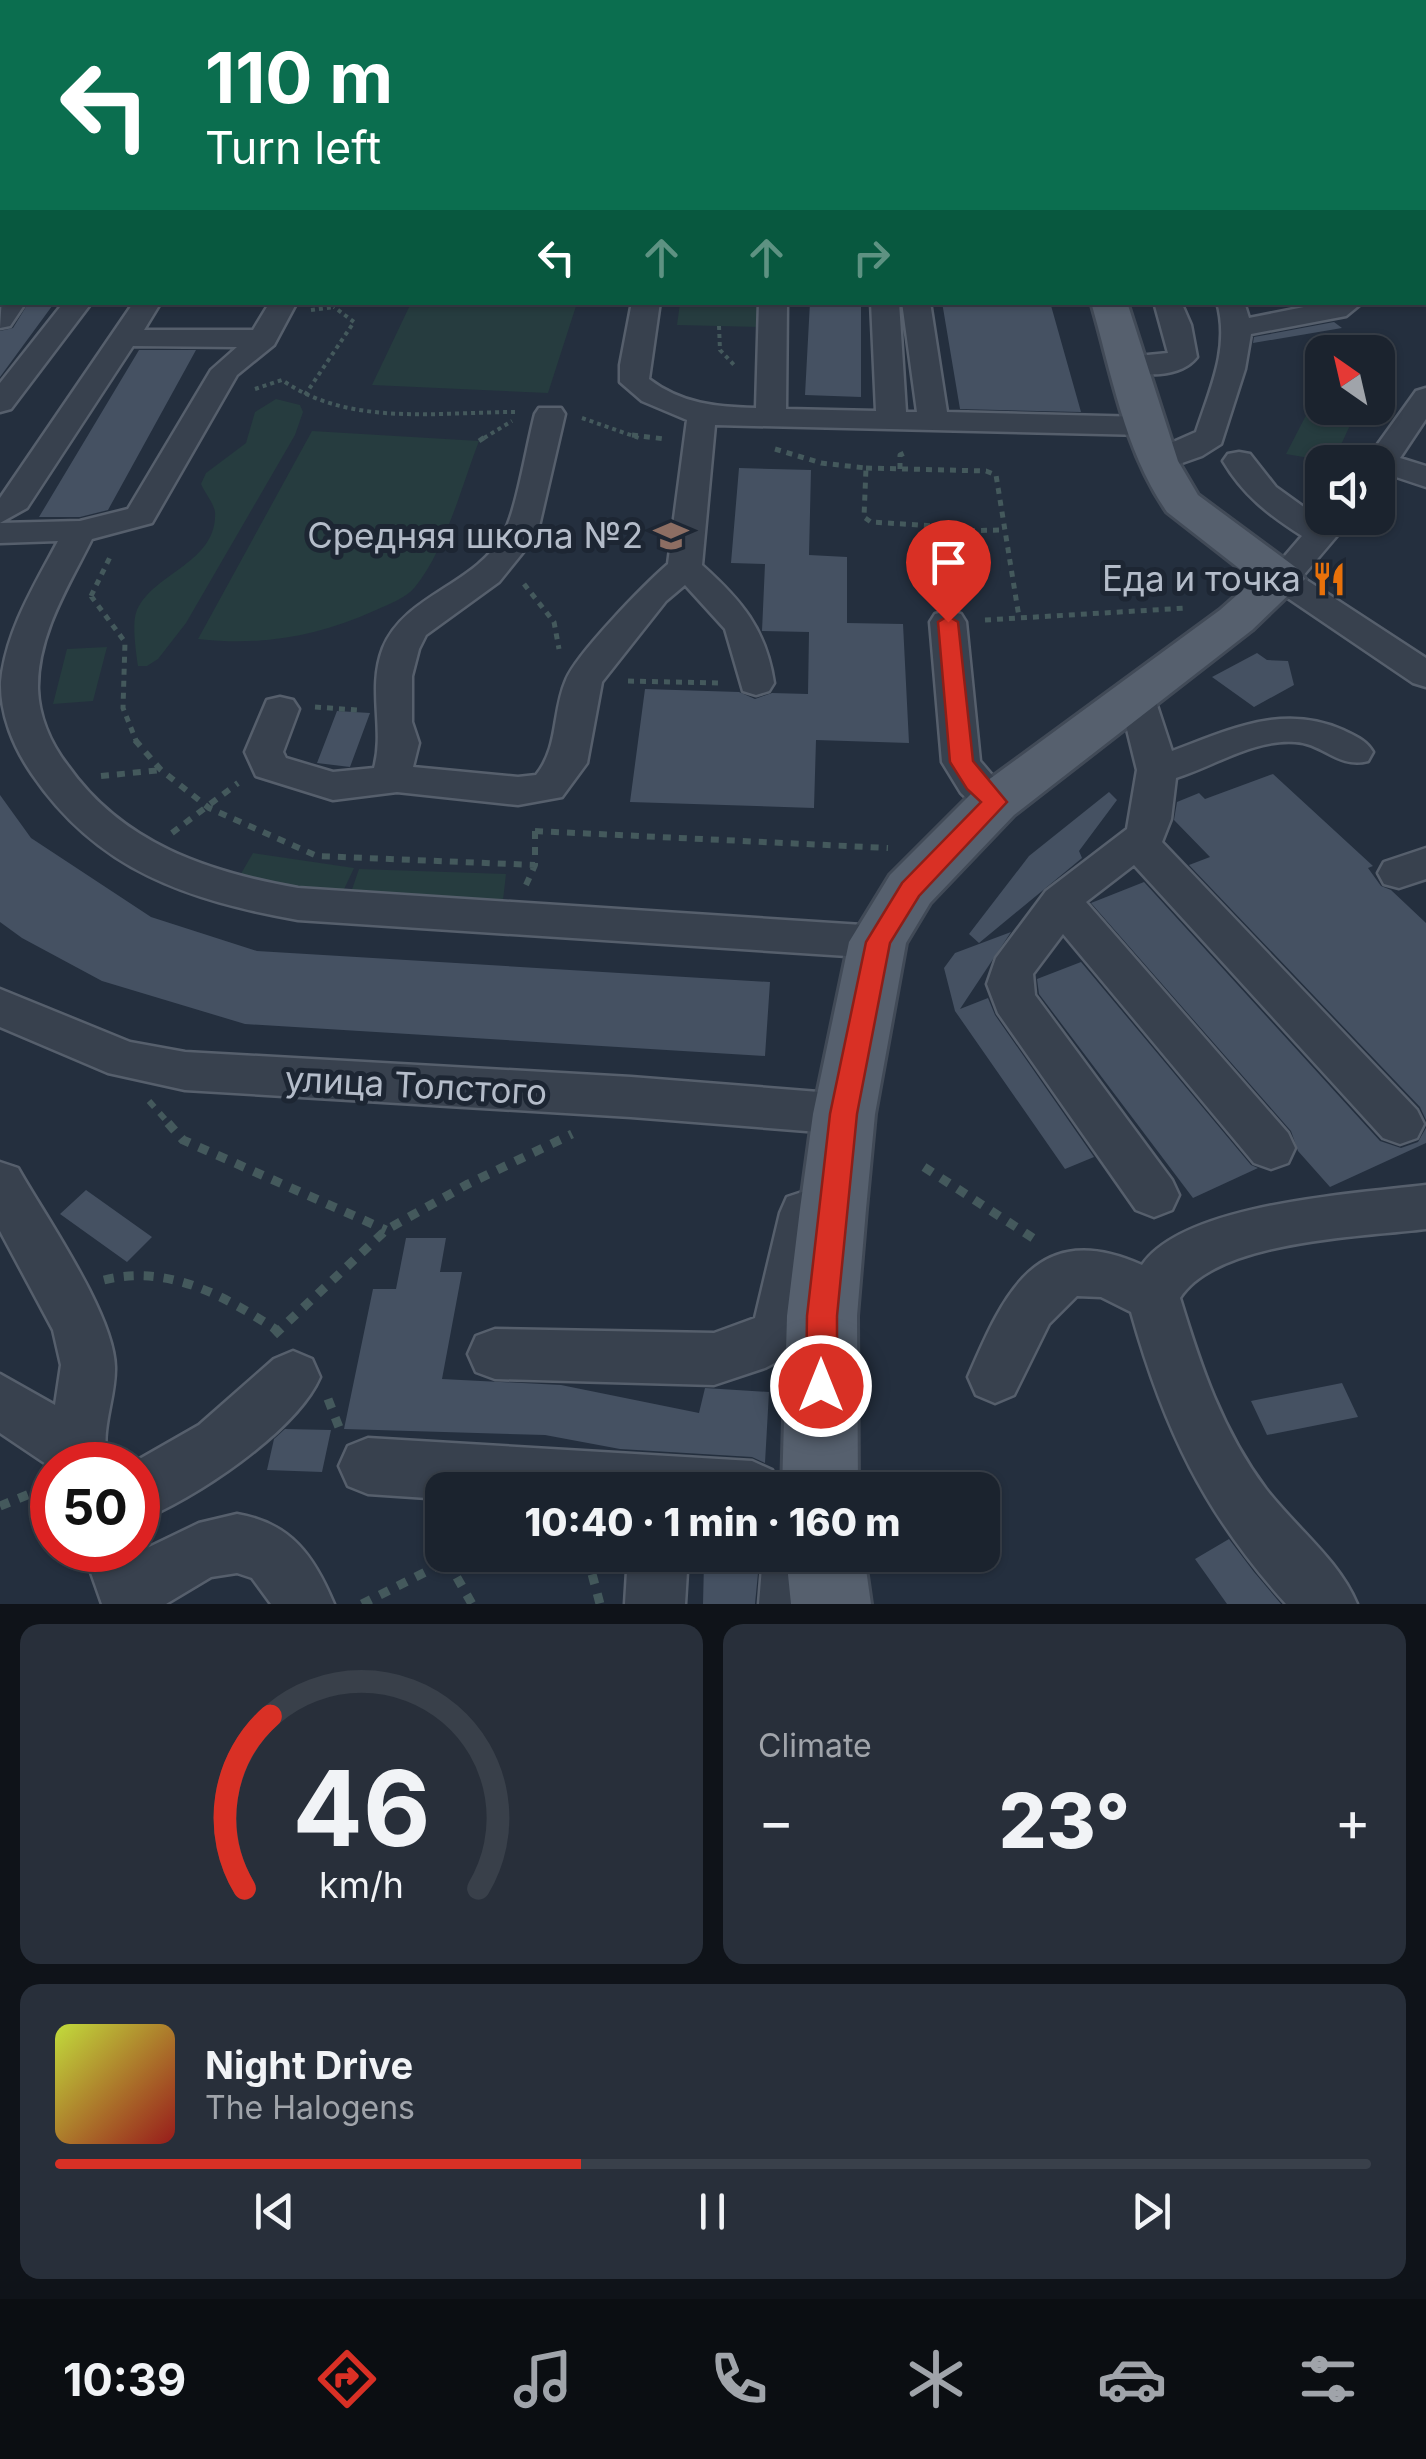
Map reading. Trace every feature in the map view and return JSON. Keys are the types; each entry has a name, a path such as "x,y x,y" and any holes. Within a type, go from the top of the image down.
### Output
{"main road":[{"path":"820,1472 822,1316 844,1114 878,942 910,890 995,802 1236,620 1282,579 1182,503 1151,443 1110,305"},
{"path":"828,1572 832,1604"}],"street":[{"path":"0,403 77,305"},
{"path":"0,513 16,501 146,305"},
{"path":"0,533 80,531 118,525 140,516 225,370 264,338 282,305"},
{"path":"280,709 264,752 270,767 333,786 397,780 518,791 548,787 568,763 584,680 644,606 685,567 697,436 635,382 634,364 645,305"},
{"path":"773,305 773,434"},
{"path":"885,305 891,420"},
{"path":"916,305 934,420"},
{"path":"1127,364 1167,365 1182,357 1177,324 1168,305"},
{"path":"690,427 773,434 891,420 934,420 1191,449 1210,437 1231,369 1234,315 1336,310 1345,305"},
{"path":"124,338 264,338"},
{"path":"1394,445 1426,397"},
{"path":"397,780 392,772 400,743 393,710 394,676 411,629 487,575 520,536 550,414"},
{"path":"1238,461 1268,498 1305,515"},
{"path":"1395,469 1426,477"},
{"path":"80,531 27,640 19,682 25,721 54,780 88,820 139,855 190,879 239,895 298,904 878,942"},
{"path":"1321,535 1282,579 1426,675"},
{"path":"685,567 740,620 753,649 756,683"},
{"path":"948,622 962,762 975,783 995,802"},
{"path":"1138,692 1158,770 1151,819 1139,844 1072,890 1012,970 1009,984 1014,1001 1154,1196"},
{"path":"1158,770 1258,736 1293,729 1320,735 1354,752"},
{"path":"1139,844 1400,1124"},
{"path":"1062,902 1270,1148"},
{"name":"улица Толстого","path":"0,1007 124,1060 185,1071 631,1097 844,1114"},
{"path":"496,1354 714,1359 746,1350 778,1333 825,1138 844,1114"},
{"path":"0,1183 78,1325 88,1364 74,1442"},
{"path":"1153,1296 1175,1264 1216,1244 1284,1228 1426,1207"},
{"path":"995,1376 1009,1341 1037,1299 1064,1277 1098,1272 1153,1296 1182,1390 1204,1444 1270,1540 1327,1604"},
{"path":"160,1482 236,1446 286,1354"},
{"path":"0,1401 43,1442"},
{"path":"368,1466 464,1472"},
{"path":"118,1582 218,1544 245,1543 271,1556 304,1604"},
{"path":"655,1604 657,1572"},
{"path":"789,1604 792,1572"}],"path":[{"path":"1254,0 1276,0"},
{"path":"305,395 354,322 334,308"},
{"path":"242,396 282,380 316,402 370,410 526,413 479,440"},
{"path":"550,414 579,418 642,439 690,427"},
{"path":"773,434 822,463 992,472 998,478 1019,618"},
{"path":"900,455 900,469"},
{"path":"866,468 867,520 945,530 1004,530"},
{"path":"945,530 948,622 1190,608 1218,610 1236,620"},
{"path":"487,575 522,582 538,598 561,638"},
{"path":"584,680 691,682"},
{"path":"280,709 293,705 393,710"},
{"path":"54,780 161,770"},
{"path":"139,855 223,795"},
{"path":"536,831 885,848"},
{"path":"534,841 535,866"},
{"path":"124,1060 148,1100 183,1140 386,1230 468,1184 612,1115 631,1097"},
{"path":"924,1167 975,1196 1002,1222"},
{"path":"62,1296 120,1274 192,1283 231,1300 303,1374 314,1379 326,1396 353,1463 368,1466"},
{"path":"0,1506 30,1489"},
{"path":"362,1604 425,1571"},
{"path":"453,1572 472,1604"},
{"path":"592,1572 600,1604"}],"green space":[{"path":"410,305 576,305 548,393 372,385"},
{"path":"680,305 762,305 760,327 677,325"},
{"path":"276,399 300,405 303,412 295,435 186,623 158,659 138,666 134,624 143,600 195,557 213,530 215,512 201,484 206,473 246,443 255,412"},
{"path":"1305,417 1305,425 1350,425 1341,445 1305,445 1305,457 1286,454"},
{"path":"312,431 479,441 452,517 426,572 415,587 392,603 332,627 267,640 198,639"},
{"path":"107,647 93,701 53,704 67,649"},
{"path":"253,853 354,868 339,900 235,884"},
{"path":"359,869 506,874 502,909 347,904"}],"building":[{"path":"27,305 53,305 0,377 0,331 13,328"},
{"path":"810,305 861,305 861,397 805,395"},
{"path":"943,305 1051,305 1081,412 960,409"},
{"path":"1334,322 1342,328 1253,343 1254,337"},
{"path":"139,350 196,350 108,510 80,517 39,517"},
{"path":"739,468 811,470 809,555 847,557 847,623 903,624 909,743 816,740 814,808 630,802 645,689 739,692 755,699 772,693 808,694 809,632 762,631 765,564 731,563"},
{"path":"1257,653 1267,660 1288,661 1294,685 1254,707 1212,677"},
{"path":"337,711 370,713 350,767 317,763"},
{"path":"1273,774 1373,866 1368,868 1381,886 1391,890 1426,923 1426,1120 1420,1107 1189,865 1210,857 1174,820 1177,802 1199,793 1205,799"},
{"path":"1109,792 1117,800 1079,851 1082,858 979,943 969,934 1029,856"},
{"path":"0,795 31,838 151,917 257,951 770,982 765,1056 245,1024 102,981 0,922"},
{"path":"1144,882 1380,1141 1401,1148 1418,1142 1426,1128 1426,1143 1330,1187 1298,1151 1291,1131 1091,903"},
{"path":"1011,932 960,1009 988,998 995,1015 1094,1157 1065,1169 955,1011 944,968 955,953"},
{"path":"1081,962 1251,1165 1258,1168 1193,1198 1039,994 1037,979"},
{"path":"86,1190 152,1237 127,1262 60,1214"},
{"path":"406,1238 446,1238 440,1272 462,1272 442,1379 561,1385 699,1413 705,1388 769,1392 765,1463 752,1457 620,1449 545,1435 344,1429 373,1289 396,1289"},
{"path":"1342,1383 1358,1417 1267,1435 1251,1401"},
{"path":"285,1429 331,1430 322,1472 267,1470 274,1439"},
{"path":"1229,1539 1281,1604 1227,1604 1195,1559"},
{"path":"704,1572 758,1572 755,1604 703,1604"}],"place":[{"name":"Средняя школа №2","path":"671,536"},
{"name":"Еда и точка","path":"1329,579"}],"route":[{"path":"821,1386 822,1316 844,1114 878,942 910,890 995,802 975,783 962,762 948,622"}]}
